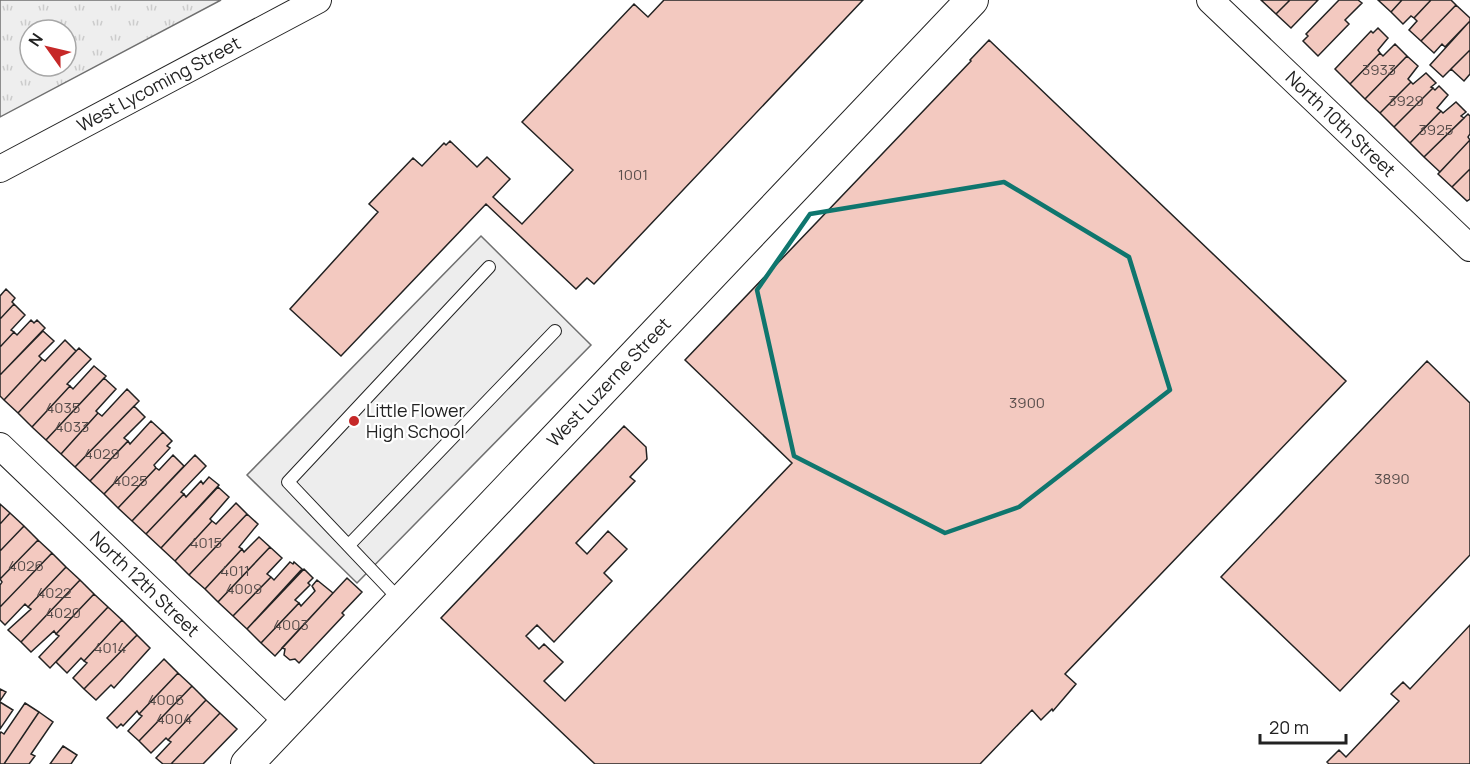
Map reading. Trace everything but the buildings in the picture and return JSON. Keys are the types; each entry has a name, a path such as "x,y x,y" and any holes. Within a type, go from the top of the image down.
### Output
{"street":[{"name":"West Lycoming Street","path":"0,169 318,0"},
{"name":"West Luzerne Street","path":"247,764 972,0"},
{"name":"North 10th Street","path":"1210,0 1470,248"},
{"name":"North 12th Street","path":"0,446 287,721"}],"lane":[{"path":"401,601 288,482 489,267"},
{"path":"348,545 555,331"}],"highlighted area":[{"path":"1004,182 1129,257 1170,390 1019,507 945,533 794,456 757,290 810,214"}],"green space":[{"path":"0,0 221,0 78,76 78,18 18,18 18,78 74,78 0,117"}],"shaded area":[{"path":"481,236 591,345 357,583 247,475"}],"place":[{"name":"Little Flower High School","path":"354,421"}]}
